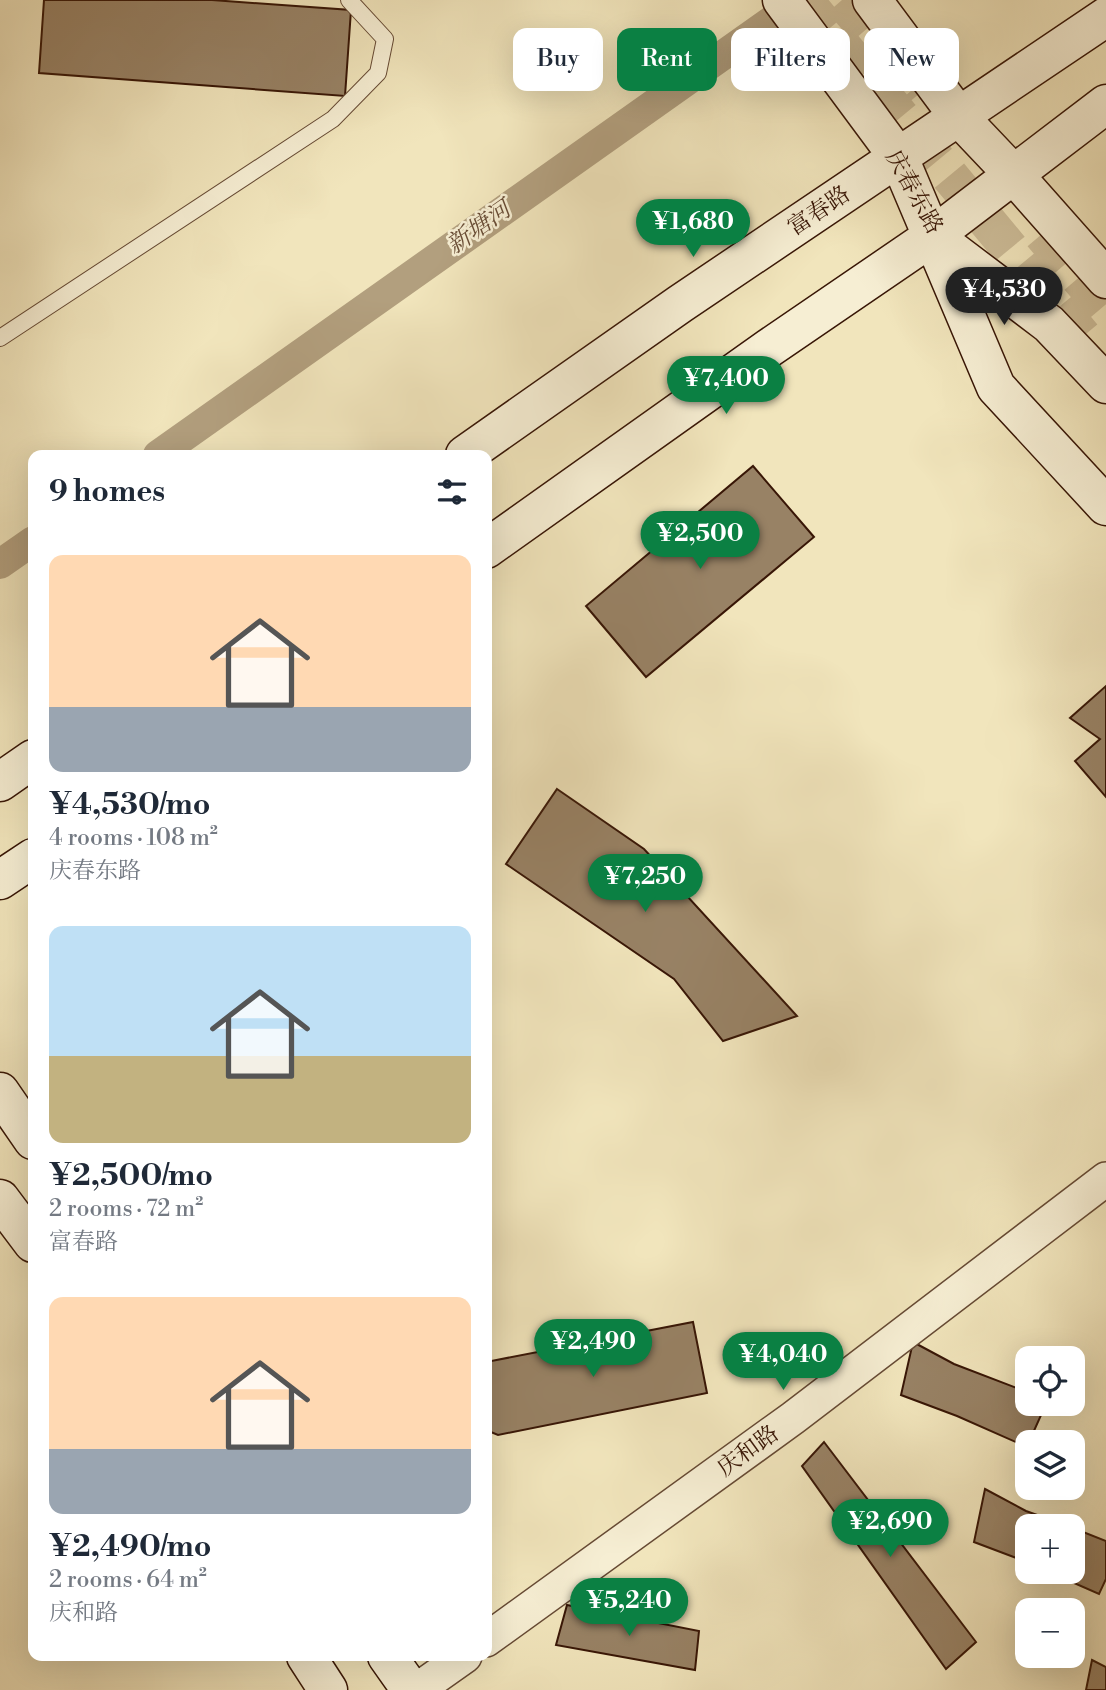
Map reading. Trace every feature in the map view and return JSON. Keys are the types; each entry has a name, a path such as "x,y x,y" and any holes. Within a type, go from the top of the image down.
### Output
{"main road":[{"path":"872,0 959,117 1106,279"},
{"name":"庆春东路","path":"789,10 899,159 933,236 1049,324 1106,384"},
{"name":"富春路","path":"472,450 680,304 899,159 1106,17"},
{"path":"492,545 769,348 933,236 1106,104"},
{"path":"933,236 996,387 1106,506"},
{"path":"0,782 28,762"},
{"path":"0,880 28,861"},
{"path":"0,1091 28,1133"},
{"path":"0,1199 28,1236"},
{"path":"309,1661 328,1690"},
{"path":"391,1661 411,1690"}],"street":[{"name":"庆和路","path":"492,1636 793,1419 1106,1179"},
{"path":"417,1690 458,1661"}],"lane":[{"path":"0,338 333,119 378,73 385,39 349,0"}],"building":[{"path":"44,0 212,0 351,10 345,96 39,73"},
{"path":"753,466 814,537 646,677 586,606"},
{"path":"1106,686 1106,797 1075,761 1100,739 1070,718"},
{"path":"557,789 644,849 797,1016 723,1041 674,979 506,864"},
{"path":"693,1322 707,1393 498,1435 492,1432 492,1361"},
{"path":"913,1342 954,1364 1015,1387 1015,1416 1041,1416 1034,1430 1015,1430 1015,1442 901,1395"},
{"path":"824,1442 976,1642 946,1669 802,1466"},
{"path":"985,1489 1034,1514 1015,1514 1015,1557 974,1542"},
{"path":"1085,1533 1106,1541 1106,1579 1099,1594 1076,1584 1085,1584"},
{"path":"567,1605 699,1631 695,1670 556,1645"},
{"path":"1092,1660 1106,1667 1106,1690 1086,1690"}],"waterway":[{"name":"新塘河","path":"165,450 801,0"},
{"name":"新塘河","path":"0,564 28,544"}],"tunnel":[{"path":"804,0 1093,349"},
{"path":"842,0 921,92"},
{"path":"1042,234 1106,309"}]}
